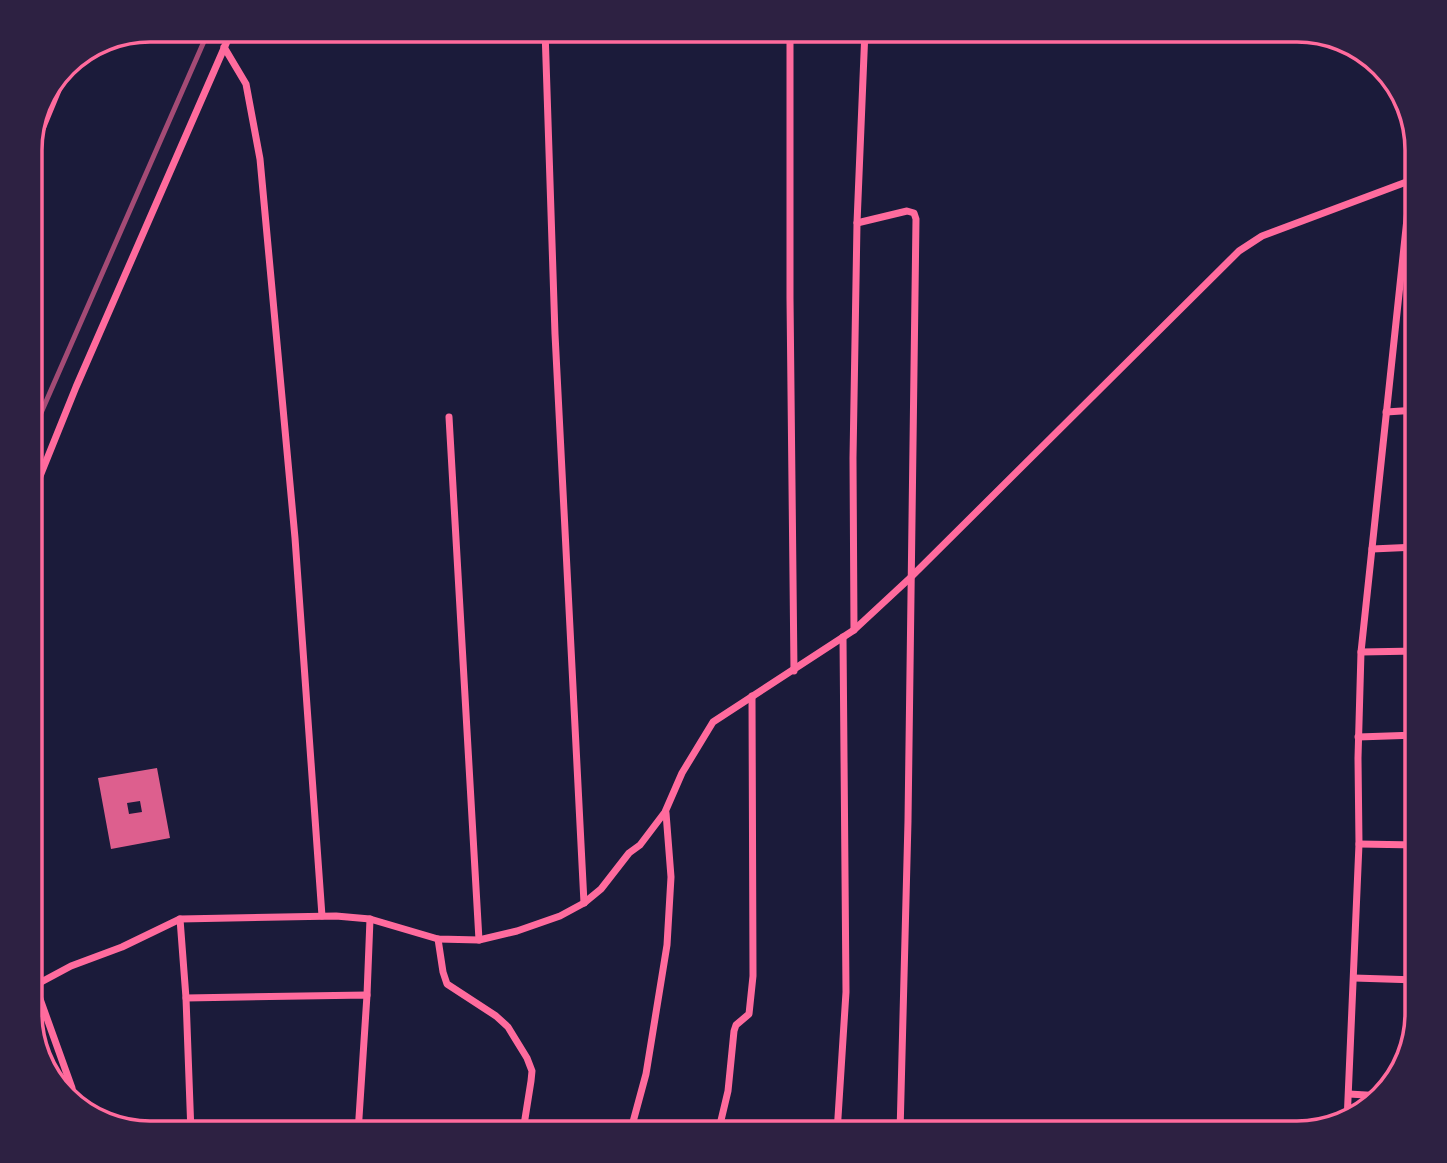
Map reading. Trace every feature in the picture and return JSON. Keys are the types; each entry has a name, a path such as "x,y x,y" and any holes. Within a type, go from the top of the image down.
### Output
{"street":[{"path":"42,471 226,42"},
{"path":"545,42 555,334 584,903"},
{"path":"790,42 794,671"},
{"path":"854,630 857,223 865,42"},
{"path":"224,47 246,84 260,159 295,538 322,916"},
{"path":"42,982 71,966 122,947 180,919 322,916 370,919 438,939 479,940 560,916 584,903 601,889 666,812 682,773 713,722 854,630 910,578 1239,251 1262,236 1405,183"},
{"path":"857,223 907,211 914,213 916,219 908,821 900,1121"},
{"path":"1348,1108 1359,844 1361,652 1405,257"},
{"path":"1387,412 1405,411"},
{"path":"449,416 479,940"},
{"path":"1372,549 1405,548"},
{"path":"838,1121 846,992 844,637"},
{"path":"1361,652 1405,651"},
{"path":"721,1121 729,1091 734,1031 736,1025 749,1014 753,976 752,696"},
{"path":"1359,737 1405,735"},
{"path":"633,1121 646,1074 667,944 671,877 666,812"},
{"path":"1359,844 1405,845"},
{"path":"180,919 191,1121"},
{"path":"359,1121 370,919"},
{"path":"438,939 447,984 502,1021 527,1058 532,1070 525,1121"},
{"path":"1354,978 1405,980"},
{"path":"186,998 367,995"},
{"path":"42,1010 71,1086"},
{"path":"1349,1094 1367,1095"}],"building":[{"path":"157,768 170,838 111,849 98,778","holes":["140,801 142,812 129,814 127,803"]}],"railway":[{"path":"42,411 204,42"}]}
